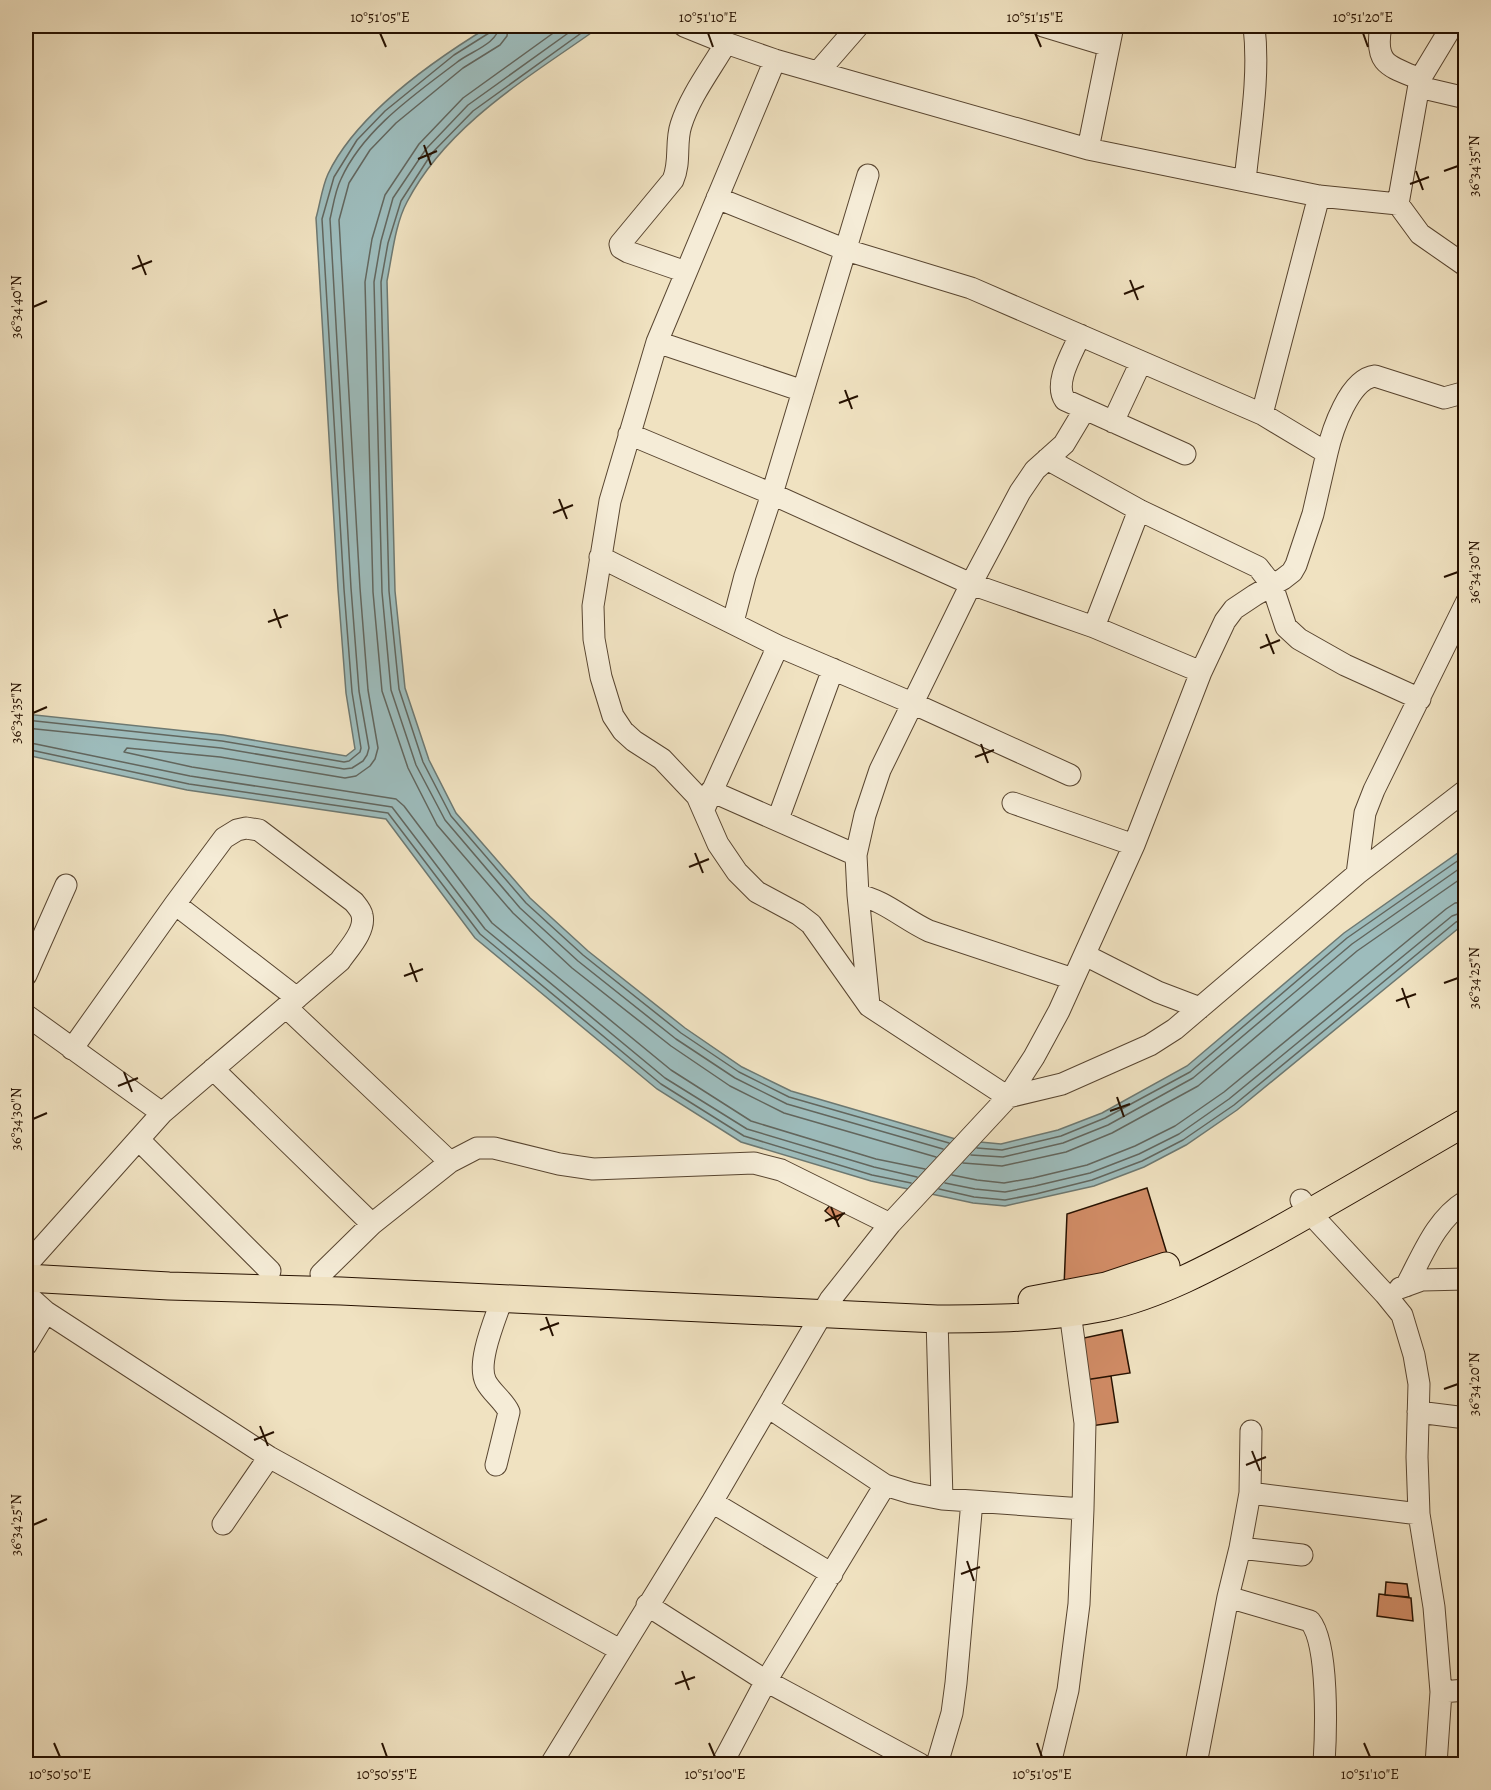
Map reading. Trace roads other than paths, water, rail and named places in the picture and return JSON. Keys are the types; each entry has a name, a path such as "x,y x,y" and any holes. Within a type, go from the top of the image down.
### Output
{"main road":[{"path":"1305,1206 1466,1111"},
{"path":"27,1267 85,1266 270,1271 826,1307 937,1319 999,1319 1069,1303 1106,1286 1173,1264 1204,1251 1305,1206 1466,1122"},
{"path":"27,1267 502,1299 826,1307 965,1306 1030,1301 1069,1303"}],"street":[{"path":"684,26 775,60 1088,149 1319,196 1398,204"},
{"path":"818,72 858,26"},
{"path":"1043,26 1111,36 1088,149"},
{"path":"1245,181 1256,72 1257,47 1254,26"},
{"path":"1381,26 1378,43 1380,54 1394,68 1420,83 1466,98"},
{"path":"1452,26 1420,83 1398,204 1420,234 1466,266"},
{"path":"686,272 628,252 621,248 620,244 673,180 677,167 680,126 726,43"},
{"path":"775,60 657,342 610,501 593,606 594,639 601,677 613,716 634,741 662,759 688,786 707,800 778,819 856,855"},
{"path":"733,622 745,576 868,176"},
{"path":"1262,414 1319,196"},
{"path":"717,198 846,250 971,288 1262,414 1327,453"},
{"path":"1080,335 1060,382 1060,394 1065,400 1185,454"},
{"path":"657,342 803,391"},
{"path":"1113,422 1141,362"},
{"path":"551,1764 712,1502 826,1307 890,1224 1008,1097 1038,1050 1059,1011 1134,845 1201,672 1225,621 1234,609 1292,572 1296,565 1313,514 1337,419 1356,388 1368,377 1375,376 1444,398 1466,392"},
{"path":"869,1006 856,855 865,815 880,770 971,584 1020,492 1035,470 1064,444 1085,409"},
{"path":"629,434 772,494 971,584 1094,627 1201,672"},
{"path":"1047,459 1139,510 1258,567 1272,585 1286,627 1299,639 1345,665 1420,699"},
{"path":"1094,627 1139,510"},
{"path":"600,557 778,646 912,703 1070,775"},
{"path":"1357,874 1365,813 1374,790 1466,603"},
{"path":"778,646 707,800 718,844 737,872 757,892 798,914 811,924 869,1006 1008,1097 1062,1084 1150,1045 1175,1029 1357,874 1466,790"},
{"path":"778,819 833,669"},
{"path":"1013,803 1134,845"},
{"path":"27,1267 162,1113 340,962 362,925 362,914 354,902 259,830 246,828 237,830 224,838 174,904 72,1049"},
{"path":"26,975 66,885"},
{"path":"858,895 889,907 908,921 929,931 1073,978"},
{"path":"174,904 291,1002 450,1162"},
{"path":"1085,955 1148,987 1200,1008"},
{"path":"26,1015 162,1113"},
{"path":"213,1069 372,1224"},
{"path":"139,1140 270,1271"},
{"path":"321,1274 372,1224 450,1162 477,1149 494,1148 559,1164 593,1169 754,1163 781,1170 890,1224"},
{"path":"1406,1286 1439,1223 1452,1209 1466,1201"},
{"path":"1305,1206 1386,1294 1402,1315 1410,1334 1419,1384 1419,1514 1434,1607 1441,1692 1436,1764"},
{"path":"1386,1294 1422,1281 1466,1280"},
{"path":"26,1294 46,1312 269,1457 620,1650"},
{"path":"496,1465 510,1412 487,1384 482,1366 502,1299"},
{"path":"1050,1764 1068,1690 1079,1604 1083,1509 1085,1423 1069,1303"},
{"path":"26,1345 46,1312"},
{"path":"937,1319 942,1499"},
{"path":"768,1407 885,1485 942,1499 1083,1509"},
{"path":"1418,1412 1466,1418"},
{"path":"1196,1764 1250,1493 1251,1431"},
{"path":"223,1524 269,1457"},
{"path":"722,1764 766,1681 885,1485"},
{"path":"1250,1493 1419,1514"},
{"path":"937,1764 952,1713 956,1683 972,1501"},
{"path":"712,1502 832,1574"},
{"path":"1240,1548 1302,1555"},
{"path":"1228,1597 1310,1621 1315,1627 1325,1684 1324,1764"},
{"path":"647,1605 766,1681 920,1764"},
{"path":"1441,1692 1466,1690"}],"water":[{"path":"490,26 601,26 493,103 468,125 424,174 403,211 387,281 395,591 405,688 429,760 456,813 530,898 588,951 685,1028 742,1067 791,1091 959,1140 1001,1144 1058,1130 1102,1113 1187,1066 1344,933 1465,848 1465,923 1237,1110 1186,1145 1144,1167 1094,1186 1005,1206 973,1203 871,1181 741,1142 657,1089 475,938 386,819 187,790 26,755 26,714 223,735 346,756 355,749 346,693 338,589 316,218 328,174 341,152 377,109 445,55"}]}
